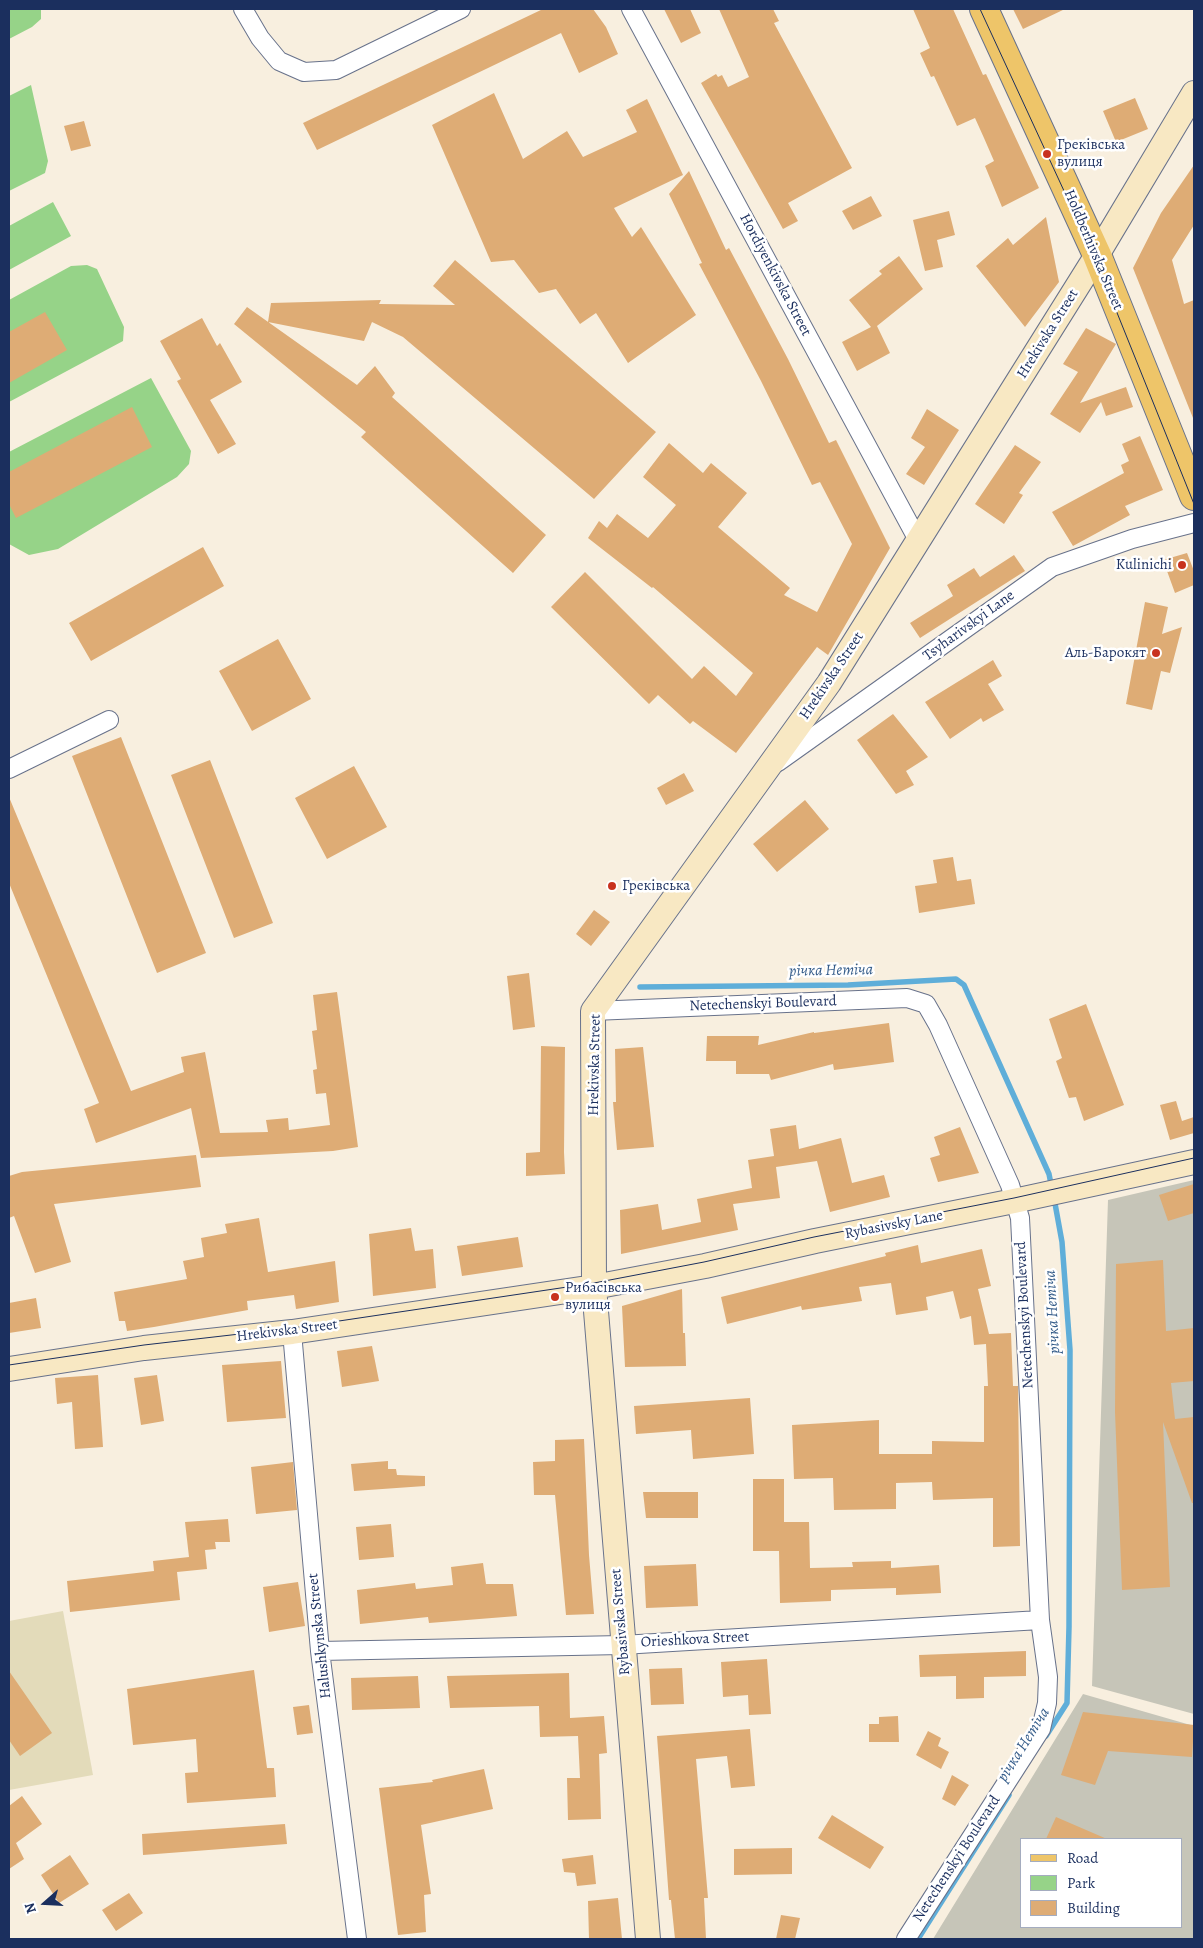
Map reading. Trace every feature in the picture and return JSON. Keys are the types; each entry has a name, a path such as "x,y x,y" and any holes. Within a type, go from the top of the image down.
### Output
{"main road":[{"name":"Holdberhivska Street","path":"984,9 1097,255 1194,496"}],"street":[{"path":"243,9 260,38 280,61 304,72 336,70 461,9"},
{"name":"Hordiyenkivska Street","path":"631,9 919,542"},
{"name":"Hrekivska Street","path":"9,1369 144,1348 594,1296 593,1011 829,683 1097,255 1194,92"},
{"name":"Tsyharivskyi Lane","path":"765,771 1052,567 1132,539 1194,523"},
{"path":"9,769 109,720"},
{"name":"Netechenskyi Boulevard","path":"593,1011 907,998 926,1004 938,1025 1010,1185 1020,1218 1040,1620 1048,1677 1047,1703 1041,1729 906,1939"},
{"name":"Rybasivsky Lane","path":"594,1296 705,1266 908,1221 1014,1201 1194,1162"},
{"name":"Rybasivska Street","path":"594,1296 648,1939"},
{"name":"Halushkynska Street","path":"292,1332 320,1651 357,1939"},
{"name":"Orieshkova Street","path":"320,1651 622,1644 1040,1620"}],"shaded area":[{"path":"1194,1180 1194,1714 1092,1686 1108,1200"},
{"path":"63,1611 93,1775 9,1790 9,1621"},
{"path":"1083,1694 1194,1726 1194,1939 933,1939"}],"green space":[{"path":"9,9 41,9 41,19 32,27 9,39"},
{"path":"31,85 48,161 45,173 9,191 9,96"},
{"path":"53,202 71,236 9,270 9,226"},
{"path":"87,265 97,269 124,327 123,341 9,402 9,300 71,266"},
{"path":"151,378 191,451 189,464 177,477 58,549 29,555 9,544 9,452"}],"building":[{"path":"543,9 593,9 606,27 618,54 579,73 561,33 317,150 303,123"},
{"path":"664,9 690,9 701,33 681,43"},
{"path":"719,9 773,9 779,21 774,23 852,168 788,203 798,221 783,229 701,83 716,74 718,77 722,75 728,87 749,77"},
{"path":"913,9 953,9 983,75 986,74 1039,188 1002,207 985,166 994,161 984,138 975,118 957,126 934,76 931,77 920,53 930,48"},
{"path":"1013,9 1065,9 1023,29"},
{"path":"494,93 523,159 567,131 583,157 637,132 626,110 647,99 683,175 614,208 632,237 641,227 696,315 628,363 596,313 580,324 556,289 539,293 514,260 491,262 432,125"},
{"path":"1135,98 1148,129 1116,142 1103,111"},
{"path":"84,121 91,146 71,151 64,126"},
{"path":"1194,165 1194,225 1172,260 1184,304 1194,300 1193,418 1133,268 1161,213"},
{"path":"689,171 726,250 729,248 788,359 829,443 836,440 890,548 828,655 817,647 736,753 693,721 690,724 658,695 649,704 551,607 585,572 692,679 704,666 736,696 753,673 653,587 588,538 599,521 607,528 617,514 648,538 676,505 643,477 669,443 703,473 711,463 747,493 718,527 790,588 784,595 817,612 852,544 820,482 812,485 761,381 699,264 702,263 669,194"},
{"path":"871,196 882,216 853,230 842,211"},
{"path":"949,211 955,235 937,240 943,267 925,271 913,220"},
{"path":"1046,217 1059,282 1025,327 976,266 1008,238 1013,245"},
{"path":"899,256 923,289 877,326 890,353 857,371 842,342 871,327 849,300 882,274 879,271"},
{"path":"455,260 656,432 594,499 403,337 372,322 364,341 268,322 271,303 381,300 379,304 455,305 433,286"},
{"path":"247,307 357,385 375,366 395,393 392,397 546,535 513,573 361,437 366,432 234,324"},
{"path":"45,312 67,350 9,383 9,332"},
{"path":"202,318 217,346 220,343 242,382 210,400 236,444 218,454 177,381 181,379 160,341"},
{"path":"1086,328 1116,344 1080,403 1126,387 1133,407 1106,416 1101,402 1080,433 1050,414 1078,372 1063,364"},
{"path":"132,407 152,447 16,518 9,504 9,472"},
{"path":"927,409 959,430 924,485 906,474 925,447 911,438"},
{"path":"1140,436 1163,490 1125,506 1130,515 1073,546 1052,512 1124,473 1121,465 1129,461 1122,444"},
{"path":"1015,445 1041,462 1019,493 1023,495 1004,524 975,504"},
{"path":"203,547 224,586 91,661 69,623"},
{"path":"1187,553 1194,571 1194,585 1175,593 1163,560"},
{"path":"1014,555 1025,571 920,638 910,623 953,596 947,585 974,568 980,577"},
{"name":"Аль-Барокят","path":"1145,602 1168,607 1162,634 1182,627 1170,673 1161,671 1152,710 1126,704"},
{"path":"278,639 311,699 252,731 219,671"},
{"path":"993,660 1002,676 988,684 1004,710 983,722 981,718 950,739 925,702"},
{"path":"893,714 928,757 906,771 914,785 896,794 857,740"},
{"path":"121,737 206,953 157,973 72,756"},
{"path":"210,760 273,923 234,938 171,775"},
{"path":"354,766 387,827 327,859 295,798"},
{"path":"684,773 694,791 666,805 657,788"},
{"path":"9,797 131,1091 184,1072 181,1057 205,1052 220,1133 268,1132 266,1120 288,1118 289,1130 330,1125 326,1093 316,1094 313,1070 317,1069 312,1031 317,1030 313,995 337,992 358,1147 333,1151 201,1158 191,1108 96,1143 84,1109 99,1103 9,883"},
{"path":"805,800 829,829 777,872 753,844"},
{"path":"953,857 957,881 971,879 975,904 919,913 915,886 937,883 933,860"},
{"path":"594,910 610,922 591,946 576,934"},
{"path":"529,973 535,1027 513,1030 507,976"},
{"path":"1086,1004 1124,1105 1084,1121 1076,1097 1069,1098 1056,1061 1062,1058 1049,1019"},
{"path":"889,1023 894,1062 834,1070 833,1064 771,1080 769,1074 736,1074 736,1061 706,1061 707,1036 759,1036 758,1045 814,1032"},
{"path":"541,1046 565,1047 565,1174 526,1176 526,1153 540,1152"},
{"path":"643,1047 654,1147 617,1150 613,1102 616,1102 615,1049"},
{"path":"1176,1101 1182,1121 1194,1117 1194,1133 1170,1140 1160,1105"},
{"path":"796,1125 799,1149 841,1138 852,1183 884,1175 890,1197 830,1212 817,1161 776,1167 780,1198 733,1204 738,1230 621,1254 620,1210 658,1204 662,1230 701,1222 697,1199 752,1188 748,1160 774,1156 770,1129"},
{"path":"960,1127 979,1173 938,1182 930,1158 940,1155 934,1137"},
{"path":"196,1155 201,1187 54,1204 71,1262 35,1273 14,1216 9,1218 9,1176 22,1172"},
{"path":"1194,1184 1194,1213 1168,1221 1159,1195"},
{"path":"259,1218 268,1272 335,1261 339,1302 296,1309 294,1295 247,1301 248,1310 154,1327 127,1331 125,1321 119,1321 114,1292 187,1279 183,1261 204,1257 201,1238 227,1233 225,1224"},
{"path":"411,1228 415,1251 433,1249 436,1288 373,1296 369,1234"},
{"path":"518,1237 523,1267 462,1276 457,1246"},
{"path":"918,1245 921,1263 982,1249 991,1286 978,1289 989,1334 1011,1333 1013,1386 1018,1386 1020,1546 993,1547 993,1498 933,1500 932,1482 896,1483 896,1509 834,1510 833,1478 794,1479 792,1425 879,1420 879,1454 932,1454 932,1441 984,1442 984,1386 988,1386 986,1344 974,1345 971,1316 960,1319 953,1291 926,1297 928,1310 896,1315 891,1283 859,1287 862,1301 802,1310 801,1306 727,1324 721,1297 886,1256 885,1253"},
{"path":"1163,1260 1166,1331 1194,1328 1194,1381 1171,1383 1175,1419 1194,1417 1194,1503 1192,1503 1163,1422 1170,1587 1122,1590 1115,1412 1116,1264"},
{"path":"682,1289 686,1366 625,1367 622,1306"},
{"path":"36,1298 41,1328 9,1333 9,1303"},
{"path":"372,1346 379,1381 342,1387 337,1351"},
{"path":"281,1361 286,1418 227,1422 222,1365"},
{"path":"98,1375 103,1447 75,1449 72,1402 57,1404 55,1378"},
{"path":"157,1375 164,1421 141,1425 134,1378"},
{"path":"750,1398 754,1454 693,1459 691,1430 636,1434 634,1406"},
{"path":"584,1439 589,1555 594,1614 566,1615 555,1495 534,1495 533,1462 555,1461 555,1440"},
{"path":"388,1461 388,1469 396,1469 397,1475 425,1476 425,1486 354,1491 351,1464"},
{"path":"293,1462 297,1510 256,1514 251,1467"},
{"path":"753,1479 784,1479 784,1522 809,1522 810,1568 853,1567 852,1562 891,1561 891,1568 939,1565 941,1593 896,1595 896,1588 831,1590 831,1601 780,1603 779,1551 753,1551"},
{"path":"643,1492 698,1492 698,1518 646,1518"},
{"path":"228,1519 230,1542 215,1542 216,1549 205,1550 207,1569 177,1572 180,1600 70,1612 67,1581 154,1571 153,1561 189,1557 185,1522"},
{"path":"391,1524 394,1557 359,1560 356,1527"},
{"path":"483,1563 486,1584 513,1584 517,1616 429,1623 428,1617 360,1624 357,1590 415,1583 416,1589 453,1585 451,1567"},
{"path":"696,1564 698,1606 646,1608 644,1566"},
{"path":"298,1582 305,1626 269,1632 263,1587"},
{"path":"1026,1651 1026,1676 984,1677 984,1698 956,1699 956,1676 920,1677 919,1655"},
{"path":"767,1659 771,1714 749,1715 748,1695 723,1697 721,1662"},
{"path":"682,1668 684,1704 651,1705 649,1669"},
{"path":"254,1670 267,1768 274,1768 276,1797 187,1803 185,1773 198,1772 196,1739 133,1745 127,1689"},
{"path":"9,1671 52,1733 20,1756 9,1740"},
{"path":"569,1673 570,1718 604,1716 607,1753 599,1754 601,1819 568,1820 567,1778 580,1778 578,1736 540,1737 539,1706 450,1708 447,1676"},
{"path":"418,1676 420,1708 352,1710 351,1678"},
{"path":"309,1705 313,1733 297,1735 293,1707"},
{"path":"1083,1712 1194,1725 1192,1757 1108,1751 1095,1785 1061,1775"},
{"path":"898,1716 899,1742 869,1742 869,1724 879,1724 879,1717"},
{"path":"750,1729 755,1786 731,1788 727,1756 696,1759 708,1898 704,1898 706,1939 675,1939 671,1900 669,1900 657,1736"},
{"path":"928,1731 941,1738 938,1746 949,1752 941,1769 916,1755"},
{"path":"484,1769 493,1809 421,1825 431,1894 424,1895 426,1932 398,1935 379,1788 433,1782 432,1780"},
{"path":"952,1775 969,1785 955,1806 942,1799"},
{"path":"22,1796 42,1824 16,1843 24,1859 9,1869 9,1806"},
{"path":"832,1815 884,1847 870,1869 818,1838"},
{"path":"1056,1817 1105,1838 1046,1838"},
{"path":"285,1824 287,1844 143,1855 142,1834"},
{"path":"792,1848 792,1874 734,1875 734,1849"},
{"path":"70,1855 89,1884 59,1903 41,1875"},
{"path":"593,1855 596,1884 577,1886 575,1873 564,1872 562,1859"},
{"path":"129,1893 143,1913 116,1931 102,1910"},
{"path":"618,1898 622,1939 589,1939 588,1901"},
{"path":"781,1915 800,1918 795,1939 776,1939"}],"waterway":[{"name":"річка Нетіча","path":"640,987 848,985 956,979 964,985 1049,1174 1052,1189"},
{"name":"річка Нетіча","path":"1046,1736 1067,1703 1069,1627 1070,1350 1062,1242 1054,1198"},
{"name":"річка Нетіча","path":"918,1939 1009,1795"}],"tram line":[{"path":"980,9 1095,258 1194,504"},
{"path":"9,1365 144,1345 292,1328 594,1283 1014,1198 1194,1158"}],"place":[{"name":"Греківська вулиця","path":"1047,154"},
{"name":"Kulinichi","path":"1182,565"},
{"name":"Аль-Барокят","path":"1156,653"},
{"name":"Греківська","path":"612,886"},
{"name":"Рибасівська вулиця","path":"555,1297"}]}
